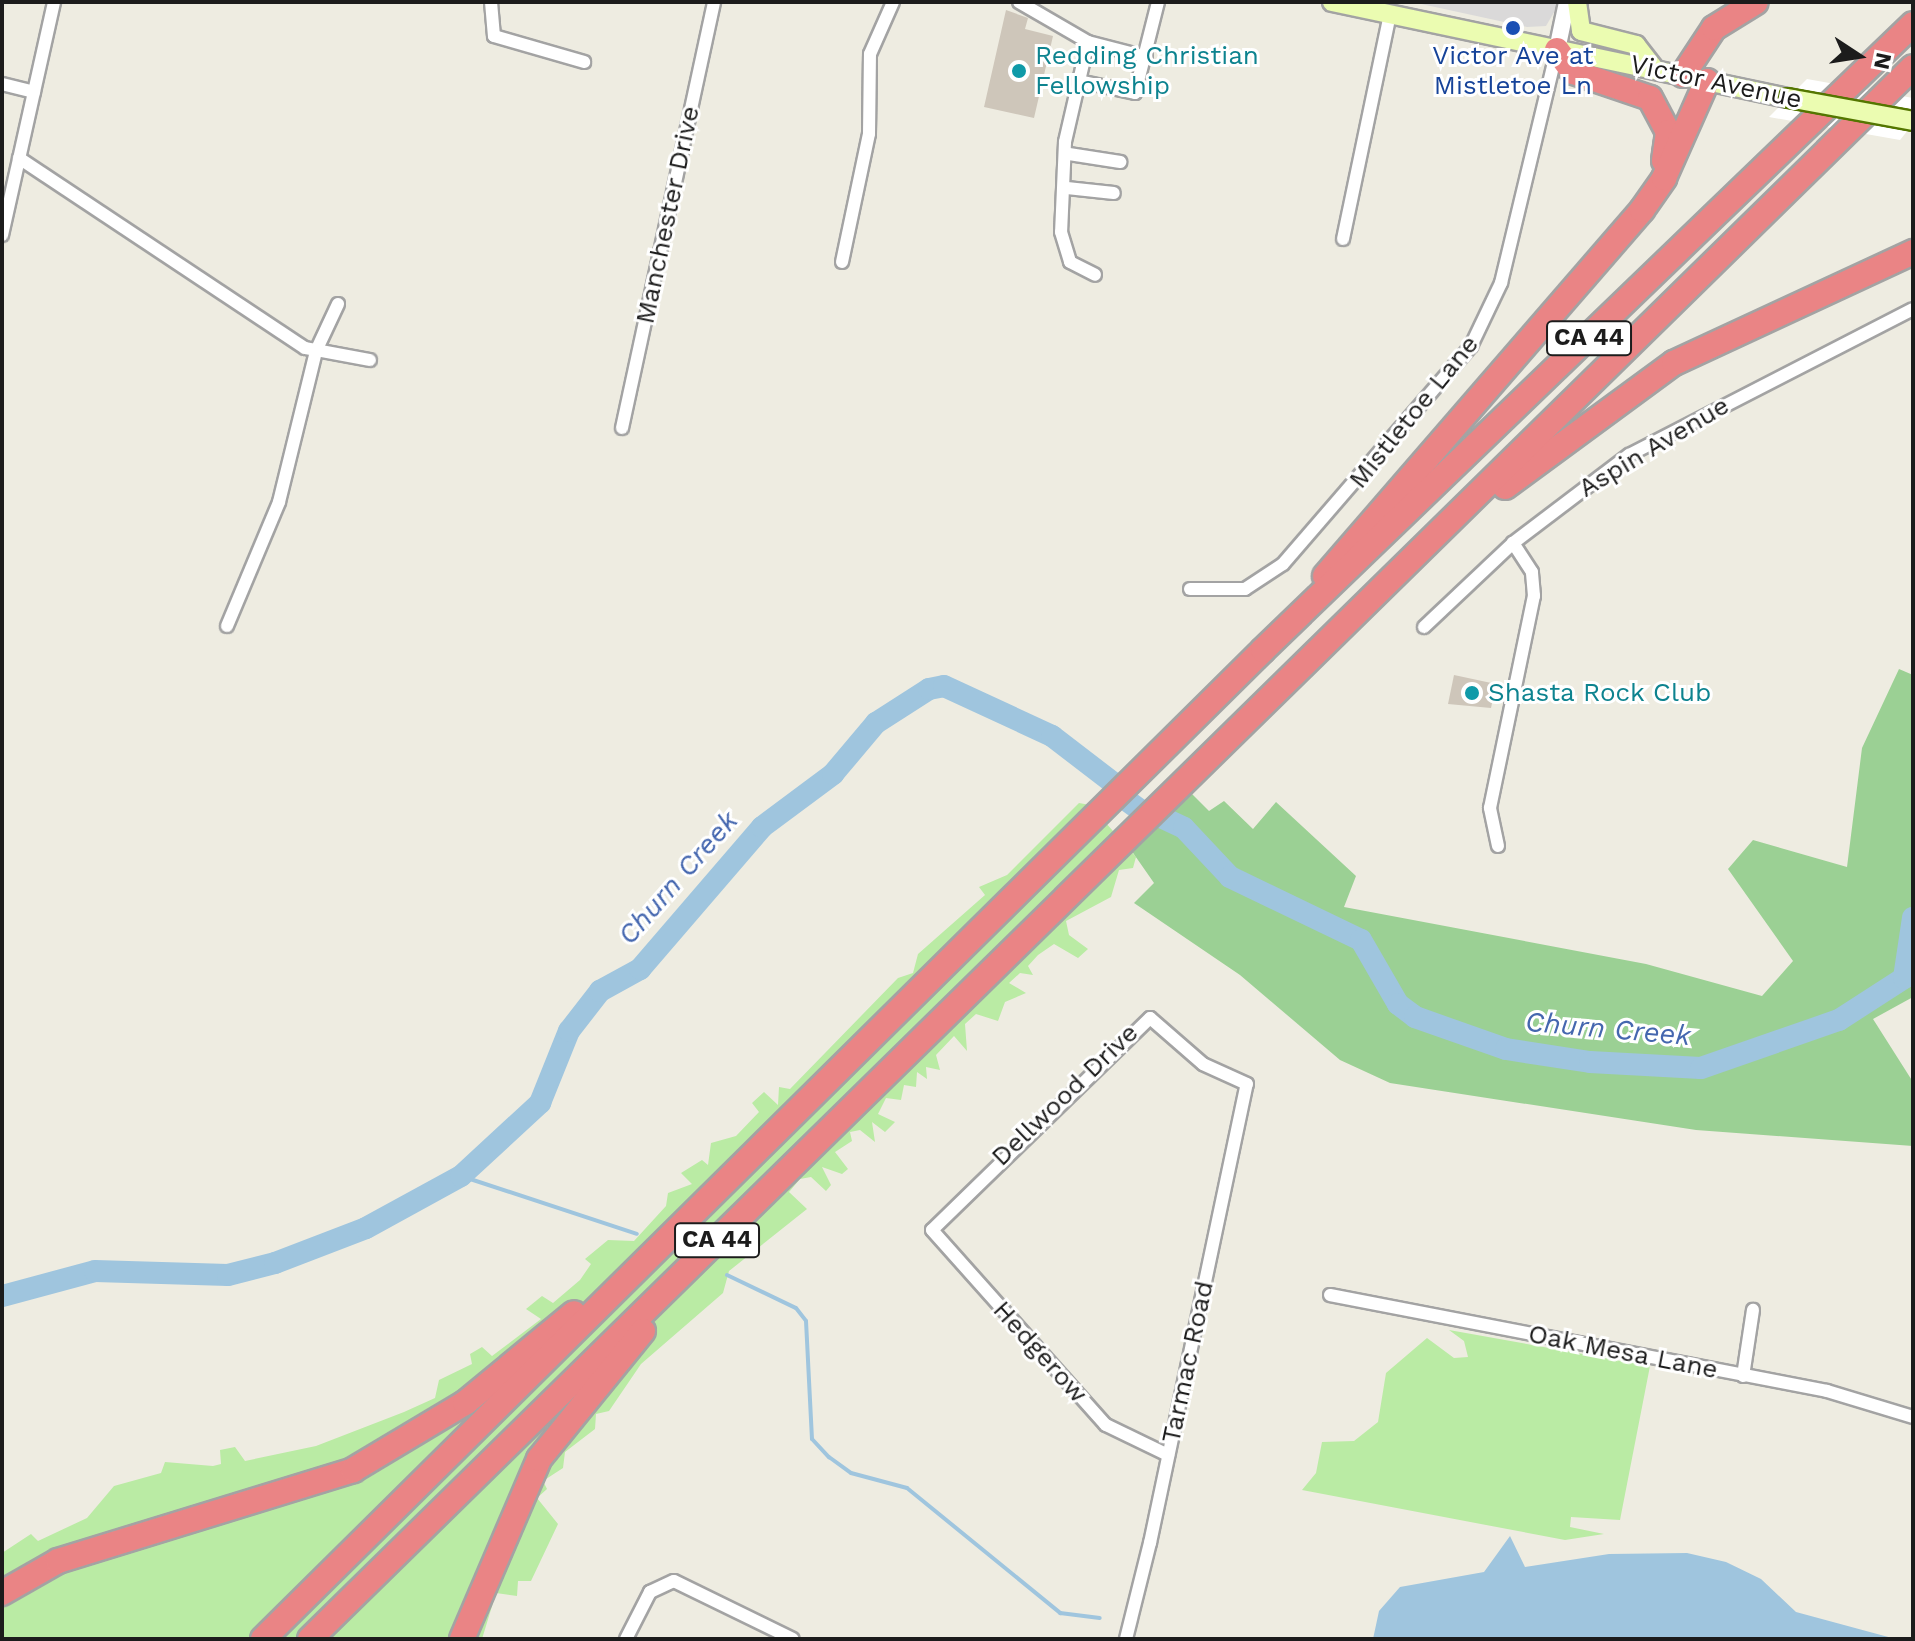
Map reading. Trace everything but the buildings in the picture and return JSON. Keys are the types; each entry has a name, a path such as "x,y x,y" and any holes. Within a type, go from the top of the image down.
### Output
{"highway":[{"path":"1683,75 1714,28 1756,2"},
{"name":"CA 44","path":"263,1639 1101,816 1263,650 1913,24"},
{"path":"1557,50 1568,70 1637,89 1664,117 1668,144 1642,210"},
{"name":"CA 44","path":"310,1639 1913,67"},
{"path":"1263,650 1642,210 1664,178 1707,81"},
{"path":"1429,542 1674,363 1913,252"},
{"path":"462,1639 518,1498 552,1439 727,1232"},
{"path":"2,1593 58,1561 300,1490 381,1455 465,1403 650,1257"}],"main road":[{"name":"Victor Avenue","path":"1332,2 1788,98 1913,121"},
{"path":"1577,2 1581,31 1636,45 1655,69"}],"street":[{"path":"2,235 54,2"},
{"path":"491,2 494,36 584,62"},
{"name":"Manchester Drive","path":"622,428 714,2"},
{"path":"842,262 869,134 870,54 893,2"},
{"path":"1019,2 1088,42 1146,57"},
{"path":"1079,81 1135,93 1158,2"},
{"name":"Mistletoe Lane","path":"1190,589 1245,589 1283,564 1471,346 1501,283 1567,2"},
{"path":"1343,239 1390,15"},
{"path":"1088,42 1069,154 1066,254 1095,275"},
{"path":"2,84 34,92"},
{"path":"1069,154 1120,162"},
{"path":"19,158 316,351 370,360"},
{"path":"1067,188 1114,193"},
{"path":"227,626 279,502 316,351 338,304"},
{"name":"Aspin Avenue","path":"1424,627 1513,543 1671,430 1913,309"},
{"path":"1498,846 1490,808 1534,596 1532,572 1513,543"},
{"name":"Dellwood Drive","path":"932,1225 1145,1019 1158,1021 1203,1064 1247,1084"},
{"name":"Tarmac Road","path":"1126,1639 1247,1084"},
{"name":"Hedgerow","path":"932,1225 1106,1425 1168,1455"},
{"name":"Oak Mesa Lane","path":"1330,1295 1743,1376 1913,1417"},
{"path":"1743,1376 1753,1310"},
{"path":"626,1639 650,1592 663,1582 687,1585 793,1639"}],"shaded area":[{"path":"1412,2 1560,2 1546,26 1527,27"}],"green space":[{"path":"1899,669 1913,675 1913,997 1873,1019 1913,1082 1913,1146 1696,1130 1390,1083 1340,1060 1240,975 1134,903 1154,883 1131,850 1190,792 1209,811 1224,801 1253,829 1276,802 1356,876 1344,907 1646,964 1762,996 1793,961 1728,869 1753,840 1847,867 1862,748"},
{"path":"1079,803 1090,805 1136,857 1133,868 1119,870 1111,897 1066,921 1069,935 1088,949 1078,958 1054,944 1038,955 1028,966 1033,975 1020,973 1009,983 1026,993 1005,1002 998,1021 976,1014 965,1024 967,1051 954,1036 936,1055 940,1070 926,1067 927,1079 917,1072 916,1087 904,1085 901,1100 886,1098 878,1114 895,1122 885,1132 872,1122 875,1142 860,1130 850,1132 852,1141 835,1152 848,1169 842,1174 822,1167 831,1185 826,1191 811,1177 800,1179 789,1192 807,1209 729,1271 723,1293 641,1364 609,1411 596,1414 595,1429 565,1452 563,1468 543,1481 547,1489 537,1498 558,1524 531,1581 518,1581 517,1596 496,1593 482,1639 2,1639 2,1553 31,1534 38,1541 87,1518 114,1486 161,1473 165,1462 213,1466 221,1464 220,1450 235,1447 245,1461 316,1446 404,1412 435,1398 439,1380 472,1364 470,1354 482,1347 492,1356 541,1319 526,1309 542,1296 553,1303 580,1280 591,1264 585,1259 608,1240 634,1241 666,1206 668,1193 692,1184 681,1173 702,1160 708,1165 711,1143 736,1136 759,1112 752,1103 764,1092 778,1105 779,1087 790,1089 898,978 913,973 918,954 985,895 979,887 1007,875"},
{"path":"1449,1330 1650,1366 1620,1520 1571,1517 1570,1527 1604,1534 1565,1540 1302,1490 1316,1473 1322,1442 1354,1441 1378,1422 1386,1373 1427,1338 1454,1358 1468,1357 1464,1341"}],"water":[{"path":"1510,1536 1525,1567 1609,1554 1687,1553 1726,1562 1761,1579 1796,1612 1892,1638 1373,1639 1379,1611 1400,1587 1484,1572"}],"pier":[{"path":"1807,79 1913,98 1913,124 1900,140 1769,117"}],"waterway":[{"name":"Churn Creek","path":"2,1296 95,1271 228,1275 275,1263 366,1228 461,1176 540,1103 569,1031 600,991 640,969 762,827 833,774 876,723 929,689 944,686 1052,736 1112,782"},
{"name":"Churn Creek","path":"1129,802 1140,810"},
{"name":"Churn Creek","path":"1163,818 1184,828 1230,877 1361,940 1398,1004 1415,1017 1506,1049 1590,1062 1701,1068 1839,1020 1904,978 1913,918"},
{"path":"461,1176 637,1234"},
{"path":"727,1275 796,1308 806,1321 812,1439 829,1457 851,1473 907,1488 1060,1613 1100,1618"}],"place":[{"name":"Victor Ave at Mistletoe Ln","path":"1513,28"},
{"name":"Redding Christian Fellowship","path":"1019,71"},
{"name":"Shasta Rock Club","path":"1472,693"}]}
